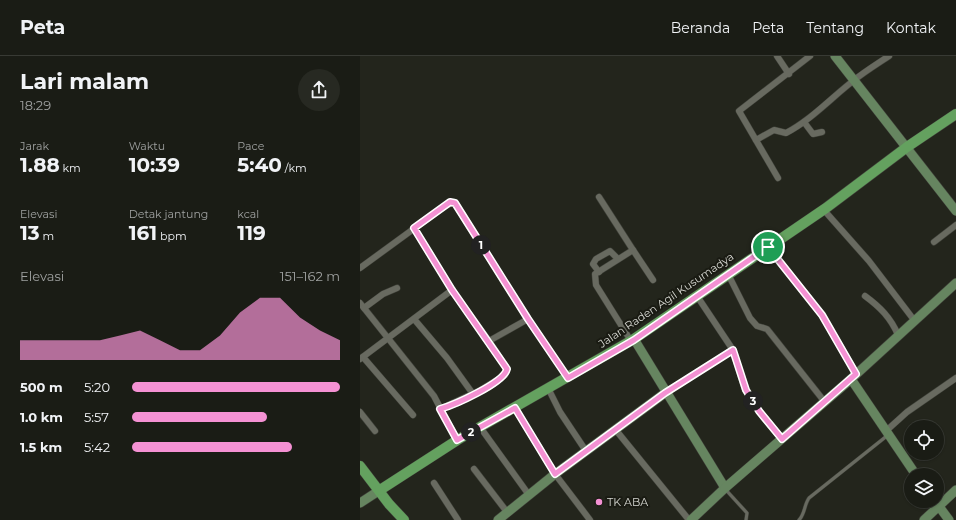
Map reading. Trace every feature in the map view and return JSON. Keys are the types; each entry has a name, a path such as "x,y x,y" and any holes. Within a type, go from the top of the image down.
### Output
{"main road":[{"path":"835,56 956,211"},
{"name":"Jalan Raden Agil Kusumadya","path":"380,490 457,440 568,378 632,340 824,209 907,147 955,116"},
{"path":"690,520 853,377 956,283"},
{"path":"632,340 725,488"},
{"path":"853,377 887,433 911,468"},
{"path":"498,520 555,474 665,393"},
{"path":"360,466 380,490 389,504 404,520"},
{"path":"360,504 380,490"},
{"path":"944,499 956,490"},
{"path":"924,520 934,508"},
{"path":"940,508 949,520"}],"street":[{"path":"777,56 789,74"},
{"path":"778,178 739,111 789,74 810,56"},
{"path":"756,140 774,130 786,133 804,122 853,80 889,56"},
{"path":"804,122 813,134 822,132"},
{"path":"599,197 653,280"},
{"path":"360,268 450,202 455,203 528,319 568,378"},
{"path":"824,209 870,261 914,320"},
{"path":"934,242 956,225"},
{"path":"414,228 452,290 506,367 506,372 501,378 473,394 440,409"},
{"path":"768,247 822,315 853,377"},
{"path":"632,340 596,285 594,277 599,272 633,250"},
{"path":"599,272 593,263 608,251 612,251 618,259"},
{"path":"728,274 754,324 767,329 824,401"},
{"path":"397,288 362,305 434,396 457,440"},
{"path":"413,416 361,358 452,290"},
{"path":"697,296 733,350 746,390 759,411 782,439"},
{"path":"865,296 884,311 893,323 898,335"},
{"path":"414,319 447,358 473,394"},
{"path":"489,341 528,319"},
{"path":"665,393 733,350"},
{"path":"887,433 907,412 956,378"},
{"path":"548,388 560,412 586,451"},
{"path":"515,408 555,474 590,520"},
{"path":"360,412 375,431"},
{"path":"480,427 529,495"},
{"path":"615,430 690,520"},
{"path":"474,469 507,512"},
{"path":"434,483 458,520"}],"lane":[{"path":"799,520 803,515 805,504 810,498 887,433"},
{"path":"725,488 747,513 746,520"}],"place":[{"name":"TK ABA","path":"599,502"}],"route":[{"path":"450,202 455,203 475,237 568,378 634,340 768,247 822,315 856,374 782,439 759,411 746,390 733,350 665,393 555,474 515,408 457,440 448,425 440,409 455,404 495,382 505,374 507,369 489,341 452,290 414,228 450,202"}]}
